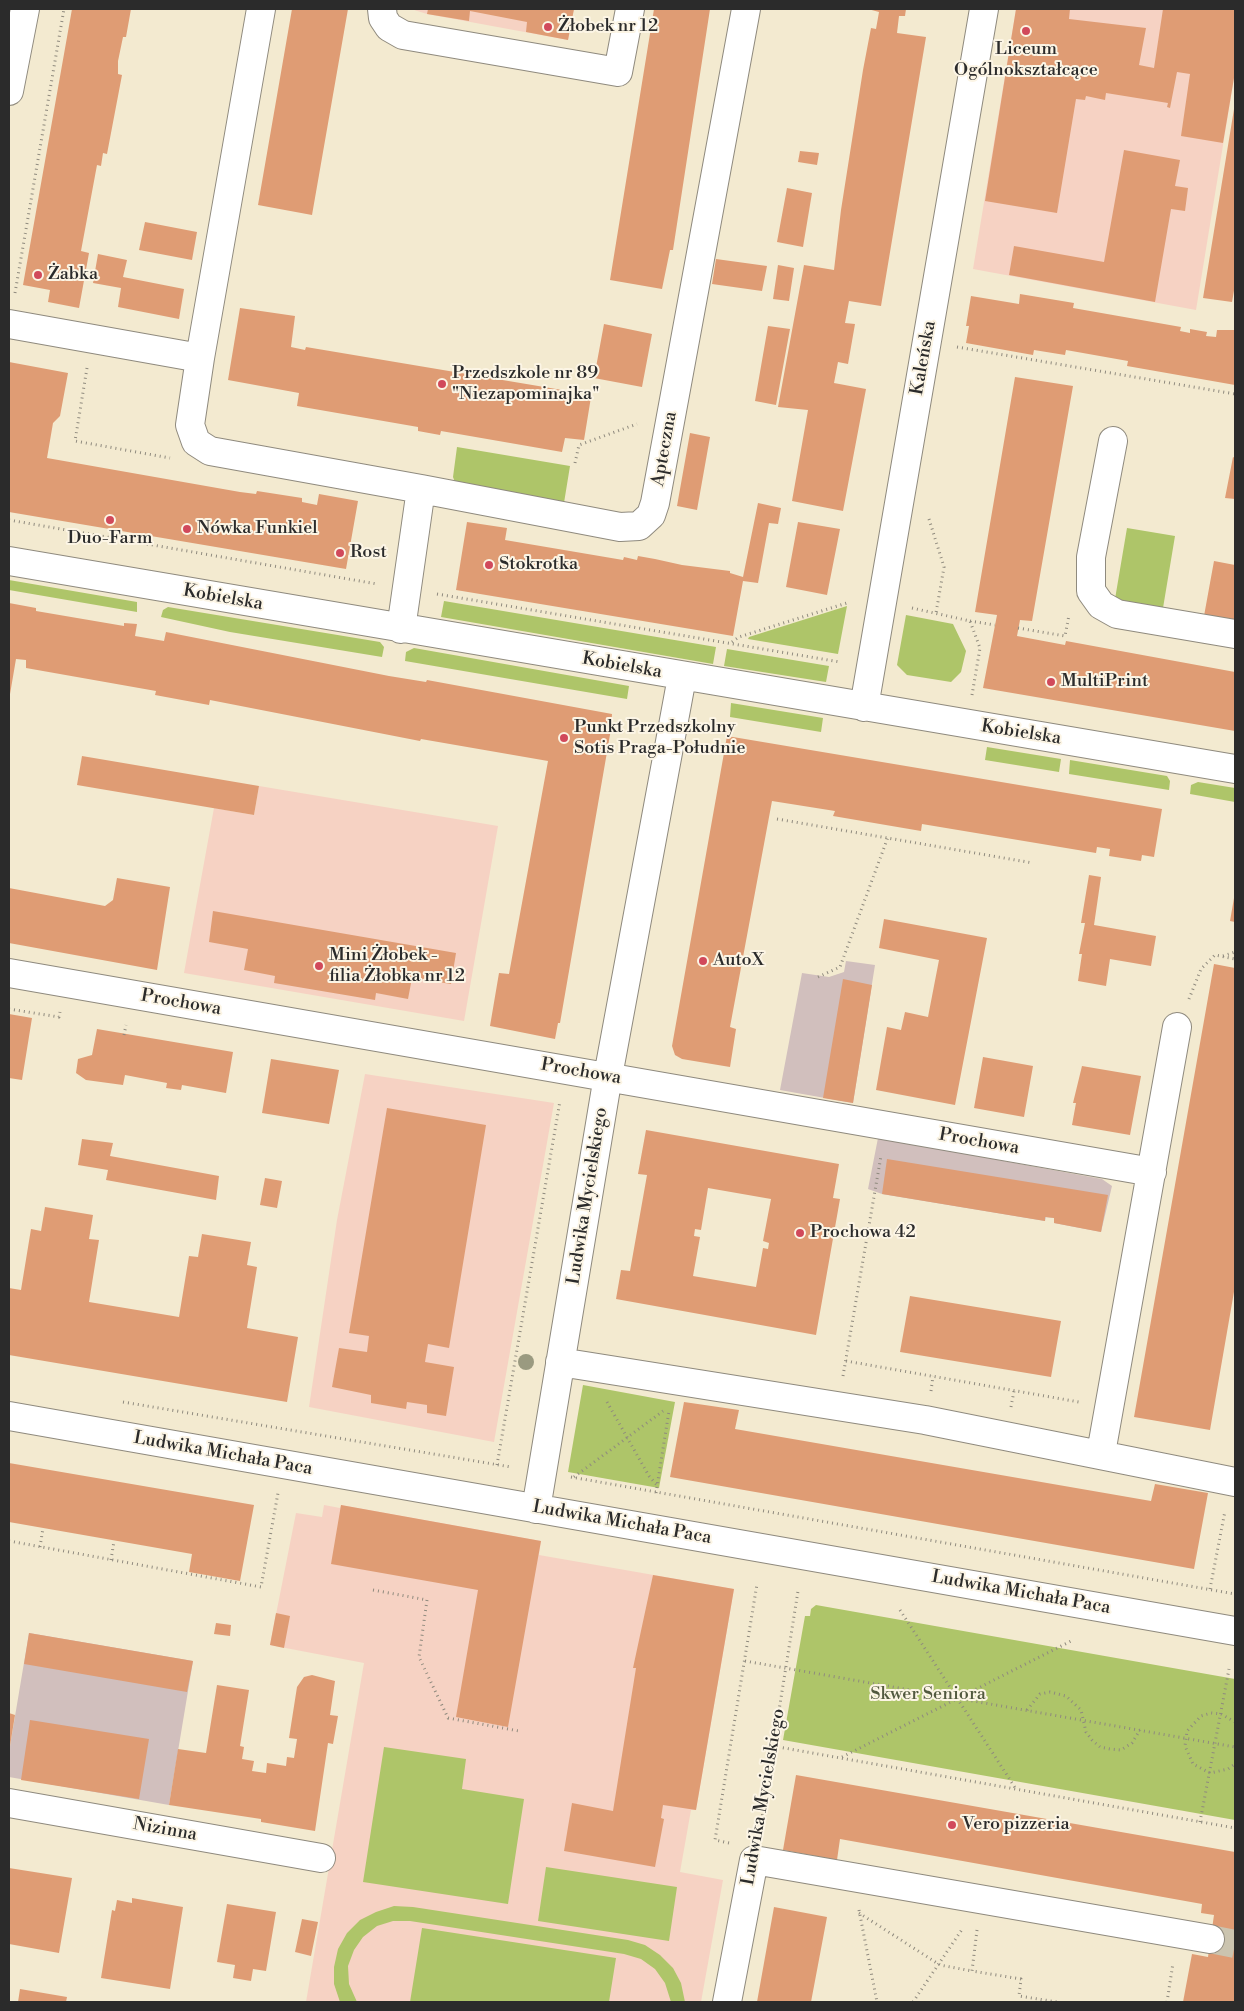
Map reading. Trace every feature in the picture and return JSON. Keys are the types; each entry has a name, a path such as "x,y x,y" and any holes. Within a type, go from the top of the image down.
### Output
{"street":[{"path":"9,91 25,9"},
{"name":"Apteczna","path":"261,9 200,358 190,425 196,442 210,451 620,527 639,526 651,515 656,503 746,9"},
{"path":"382,9 383,18 389,27 403,35 618,72 630,9"},
{"name":"Kaleńska","path":"864,707 984,9"},
{"path":"9,324 200,358"},
{"path":"1113,441 1091,557 1091,591 1101,605 1117,614 1235,634"},
{"path":"401,629 421,489"},
{"name":"Kobielska","path":"9,561 1235,769"},
{"name":"Ludwika Mycielskiego","path":"536,1509 608,1076 682,676"},
{"name":"Prochowa","path":"9,973 1152,1172"},
{"path":"1101,1454 1177,1027"},
{"path":"560,1362 838,1406 1101,1454 1234,1481"},
{"name":"Ludwika Michała Paca","path":"9,1416 536,1509 1235,1628"},
{"name":"Nizinna","path":"9,1802 322,1858"},
{"path":"756,1854 851,1876 1210,1939"},
{"name":"Ludwika Mycielskiego","path":"727,2002 756,1854"}],"path":[{"path":"9,324 64,9"},
{"path":"948,346 1235,394"},
{"path":"927,514 944,567 936,613"},
{"path":"732,643 738,637 850,602"},
{"path":"1018,628 1065,636 1070,613 1101,605"},
{"path":"903,606 970,621 995,624"},
{"path":"606,622 607,615"},
{"path":"962,693 972,695 980,648 970,621"},
{"path":"777,819 1033,863"},
{"path":"818,977 840,967 888,837"},
{"path":"1222,956 1235,952"},
{"path":"1177,1027 1201,969 1215,955 1235,959"},
{"path":"497,1464 565,1069"},
{"path":"838,1406 886,1125"},
{"path":"846,1361 1109,1408"},
{"path":"603,1396 657,1485"},
{"path":"116,1401 513,1468"},
{"path":"573,1478 626,1436 670,1406 656,1493"},
{"path":"567,1476 1235,1594"},
{"path":"1210,1589 1234,1481"},
{"path":"9,1541 261,1587 278,1492"},
{"path":"40,1547 43,1528"},
{"path":"111,1560 114,1541"},
{"path":"756,1854 715,1840 757,1584"},
{"path":"373,1590 427,1600 419,1657 448,1718 519,1730"},
{"name":"Ludwika Mycielskiego","path":"756,1854 798,1591"},
{"path":"900,1610 1016,1789"},
{"path":"841,1758 1073,1640"},
{"path":"745,1661 1235,1747"},
{"path":"1200,1822 1229,1669"},
{"path":"1027,1710 1040,1694 1058,1693 1075,1702 1081,1710 1086,1732 1092,1740 1100,1747 1110,1749 1121,1750 1132,1743 1140,1730"},
{"path":"1235,1722 1221,1714 1211,1713 1201,1716 1193,1723 1185,1738 1187,1754 1193,1764 1210,1773 1228,1769 1235,1764"},
{"path":"773,1746 1235,1828"},
{"path":"851,1876 877,2002"},
{"path":"913,2002 940,1965 982,1899"},
{"path":"972,1971 982,1899"},
{"path":"859,1913 940,1965 1021,1979 1018,1996 1057,2002"}],"shaded area":[{"name":"Żłobek nr 12","path":"411,9 574,9 568,40 427,14"},
{"path":"1016,9 1235,9 1235,72 1196,310 973,269"},
{"path":"259,786 498,826 464,1021 184,973 214,808 254,815"},
{"path":"846,961 875,965 853,1103 780,1090 802,973 829,977 844,972"},
{"path":"365,1074 554,1103 494,1442 309,1407 337,1220"},
{"path":"878,1138 1102,1179 1112,1186 1101,1232 1054,1223 1054,1218 1046,1217 1045,1221 882,1194 868,1189"},
{"path":"324,1505 340,1508 341,1505 541,1541 539,1555 734,1589 696,1810 691,1810 680,1872 723,1880 701,2002 306,2002 364,1663 270,1645 296,1513 322,1517"},
{"path":"29,1633 193,1661 169,1805 9,1777 9,1752"}],"green space":[{"path":"457,447 570,466 563,509 456,485 453,477"},
{"path":"1127,528 1175,536 1163,608 1115,599"},
{"path":"9,580 137,602 137,612 9,590"},
{"path":"444,601 716,647 713,664 441,617"},
{"path":"847,606 838,654 748,639 749,637"},
{"path":"168,607 380,642 384,647 382,657 230,632 161,617 163,610"},
{"path":"906,615 953,624 966,651 961,672 951,682 907,675 897,665"},
{"path":"414,648 629,686 627,699 405,661 406,652"},
{"path":"727,649 829,666 826,682 724,666"},
{"path":"731,703 823,718 821,732 730,717"},
{"path":"987,747 1061,759 1059,772 985,760"},
{"path":"1070,760 1167,776 1170,781 1169,790 1069,774"},
{"path":"1198,782 1235,788 1235,802 1190,794 1191,785"},
{"path":"583,1385 675,1402 659,1488 568,1472"},
{"name":"Skwer Seniora","path":"816,1605 1235,1679 1235,1820 783,1740 805,1616 810,1616 811,1609"},
{"path":"384,1747 466,1759 462,1789 524,1799 508,1904 363,1882"},
{"path":"546,1867 677,1887 669,1941 538,1921"},
{"path":"394,1906 413,1907 628,1940 645,1945 660,1955 673,1968 681,1983 685,2002 671,2002 665,1983 655,1969 641,1959 624,1954 410,1921 393,1921 377,1926 363,1937 354,1950 348,1966 349,1984 357,2002 340,2002 334,1984 334,1967 338,1949 347,1933 360,1920"},
{"path":"422,1928 616,1958 609,2002 410,2002"}],"building":[{"path":"72,9 131,9 126,37 123,37 118,61 118,74 122,75 107,154 103,153 101,166 97,165 81,251 89,253 79,308 48,302 50,290 23,285"},
{"path":"292,9 348,9 312,215 258,205"},
{"name":"Żłobek nr 12","path":"428,9 574,9 568,40 526,32 527,22 470,11 469,21 427,14"},
{"path":"654,9 710,9 673,250 670,250 662,289 610,280"},
{"path":"868,9 906,9 905,16 899,16 897,33 926,37 881,306 849,301 845,323 855,324 848,364 838,362 834,383 866,389 843,511 792,501 808,410 778,407 804,265 834,270 841,210 863,70 871,28 876,29 879,12"},
{"path":"1016,9 1070,9 1069,19 1146,28 1139,65 1154,68 1163,9 1235,9 1235,72 1223,143 1181,136 1190,74 1177,72 1170,108 1167,107 1168,103 1106,93 1105,100 1086,96 1085,100 1076,99 1057,213 985,201"},
{"path":"1234,109 1235,285 1232,302 1203,298"},
{"path":"1124,150 1180,160 1175,186 1188,188 1185,211 1171,209 1155,302 1009,275 1014,246 1104,262"},
{"path":"800,151 819,153 817,165 798,162"},
{"path":"787,188 812,193 803,247 777,242"},
{"path":"145,222 197,232 192,260 139,250"},
{"path":"98,254 127,260 123,277 184,289 179,319 118,307 121,288 93,283"},
{"path":"716,259 767,266 762,291 712,284"},
{"path":"778,265 794,268 789,301 773,299"},
{"path":"1020,294 1074,303 1073,308 1181,327 1180,331 1190,333 1190,329 1207,332 1206,336 1216,337 1217,330 1235,330 1235,385 1127,366 1128,361 1066,350 1065,355 1034,350 1033,355 966,343 969,326 966,326 971,296 1019,304"},
{"path":"240,308 295,316 291,347 305,350 306,347 574,392 573,395 591,397 584,440 565,438 562,452 441,431 440,435 418,431 418,427 297,406 299,393 228,380"},
{"path":"604,324 652,334 642,387 594,378"},
{"path":"768,326 790,329 776,405 755,401"},
{"path":"9,362 68,373 60,416 53,423 47,458 240,492 256,494 257,491 302,498 302,502 317,505 319,494 358,501 346,569 9,512"},
{"path":"1015,377 1073,386 1032,621 1020,620 1017,636 1065,645 1066,641 1235,672 1235,731 983,688 997,615 975,612"},
{"path":"690,433 710,437 697,510 677,506"},
{"path":"1233,457 1235,458 1235,499 1225,498"},
{"path":"758,503 781,508 778,524 769,523 758,583 743,581 733,636 456,590 467,522 507,528 505,540 623,560 624,557 637,560 638,556 682,565 730,571 730,573 743,577"},
{"path":"798,522 840,529 827,595 786,587"},
{"path":"1214,561 1235,565 1235,621 1204,616"},
{"path":"9,603 36,608 36,611 124,626 124,623 137,624 135,636 164,641 166,632 389,676 426,682 427,680 612,714 611,729 560,1023 558,1023 555,1039 490,1026 499,973 509,974 548,761 421,739 420,741 210,700 209,705 155,695 156,691 26,668 26,660 16,659 9,700"},
{"path":"727,736 1162,809 1154,857 1142,855 1141,861 1109,856 1110,849 1097,847 1096,853 922,824 921,831 833,816 835,811 772,801 730,1027 736,1029 730,1067 682,1059 675,1055 672,1046"},
{"path":"82,756 259,786 254,815 77,785"},
{"path":"1089,875 1101,877 1094,925 1156,936 1151,966 1110,959 1106,986 1078,981 1082,954 1079,954 1085,923 1081,923"},
{"path":"117,878 170,887 157,970 9,943 9,888 105,906 113,900"},
{"path":"1235,898 1235,922 1230,921"},
{"path":"213,911 456,953 451,984 412,978 408,999 376,993 375,1000 274,983 275,976 244,970 248,949 209,942"},
{"path":"884,919 987,938 955,1105 876,1090 887,1027 901,1030 905,1012 928,1017 939,960 879,948"},
{"path":"1214,964 1235,968 1235,1286 1210,1430 1134,1417"},
{"path":"843,979 872,985 853,1103 823,1098"},
{"path":"9,1014 32,1018 22,1080 9,1078"},
{"path":"97,1029 233,1052 226,1093 182,1085 181,1090 166,1088 167,1083 125,1075 123,1085 86,1080 76,1073 78,1059 92,1055"},
{"path":"983,1057 1033,1066 1024,1117 974,1108"},
{"path":"271,1059 339,1070 329,1124 262,1113"},
{"path":"1082,1066 1141,1076 1130,1135 1072,1125 1076,1103 1073,1103"},
{"path":"387,1108 486,1125 449,1348 428,1344 425,1362 454,1367 446,1416 427,1413 427,1405 407,1402 406,1409 371,1403 371,1395 332,1387 339,1348 367,1352 369,1336 349,1333"},
{"name":"Prochowa 42","path":"646,1130 839,1164 833,1198 840,1199 816,1335 616,1299 621,1270 630,1271 647,1175 638,1174","holes":["708,1188 771,1199 763,1241 769,1243 768,1249 763,1248 756,1287 693,1276 700,1237 694,1236 695,1229 701,1230"]},
{"path":"82,1139 113,1143 110,1156 219,1176 216,1200 106,1180 108,1170 78,1165"},
{"path":"887,1159 1108,1195 1101,1232 1054,1223 1054,1218 1045,1217 1045,1221 882,1194"},
{"path":"265,1178 282,1181 277,1208 260,1205"},
{"path":"45,1207 93,1215 89,1239 99,1240 89,1302 179,1317 189,1256 198,1257 202,1234 251,1242 247,1265 257,1267 247,1328 298,1337 287,1402 9,1355 9,1288 21,1290 31,1229 41,1231"},
{"path":"910,1296 1061,1321 1051,1377 900,1352"},
{"path":"684,1402 739,1410 735,1429 1151,1501 1155,1484 1208,1493 1194,1569 670,1477"},
{"path":"9,1463 254,1505 240,1581 189,1572 192,1554 9,1522"},
{"path":"341,1505 541,1541 508,1727 456,1717 478,1590 331,1564"},
{"path":"653,1575 734,1589 696,1810 663,1805 661,1818 664,1819 655,1867 564,1851 572,1803 613,1811 636,1668 633,1668"},
{"path":"276,1613 290,1616 284,1648 270,1645"},
{"path":"216,1623 231,1625 230,1636 214,1634"},
{"path":"29,1633 193,1661 187,1692 24,1664"},
{"path":"312,1675 335,1681 330,1715 338,1716 333,1744 328,1743 315,1831 261,1822 261,1819 169,1805 178,1749 206,1753 217,1685 249,1690 240,1746 244,1747 242,1759 254,1761 252,1771 266,1773 267,1763 286,1766 287,1757 294,1758 297,1739 289,1738 297,1687 304,1677"},
{"path":"9,1713 15,1715 10,1746 9,1746"},
{"path":"30,1720 149,1739 139,1799 21,1780"},
{"path":"796,1775 1235,1852 1235,2002 1183,2002 1192,1954 1208,1957 1214,1915 1201,1913 1202,1904 840,1839 837,1860 783,1850"},
{"path":"9,1868 72,1878 59,1953 9,1944"},
{"path":"132,1898 183,1907 170,1989 101,1978 112,1910 115,1911 117,1900 132,1903"},
{"path":"227,1904 276,1912 266,1971 253,1969 251,1981 233,1978 235,1965 217,1962"},
{"path":"774,1907 827,1917 811,2002 757,2002"},
{"path":"302,1919 318,1922 311,1956 295,1952"},
{"path":"20,1989 67,1997 66,2002 18,2002"}],"tunnel":[{"path":"1210,1939 1235,1944"}],"place":[{"name":"Żłobek nr 12","path":"548,27"},
{"name":"Liceum Ogólnokształcące","path":"1026,31"},
{"name":"Żabka","path":"38,275"},
{"name":"Przedszkole nr 89 \"Niezapominajka\"","path":"442,384"},
{"name":"Duo-Farm","path":"110,520"},
{"name":"Nówka Funkiel","path":"187,529"},
{"name":"Rost","path":"340,553"},
{"name":"Stokrotka","path":"489,565"},
{"name":"MultiPrint","path":"1051,682"},
{"name":"Punkt Przedszkolny Sotis Praga-Południe","path":"564,738"},
{"name":"AutoX","path":"703,961"},
{"name":"Mini Żłobek - filia Żłobka nr 12","path":"319,966"},
{"name":"Prochowa 42","path":"800,1233"},
{"name":"Vero pizzeria","path":"952,1825"}]}
